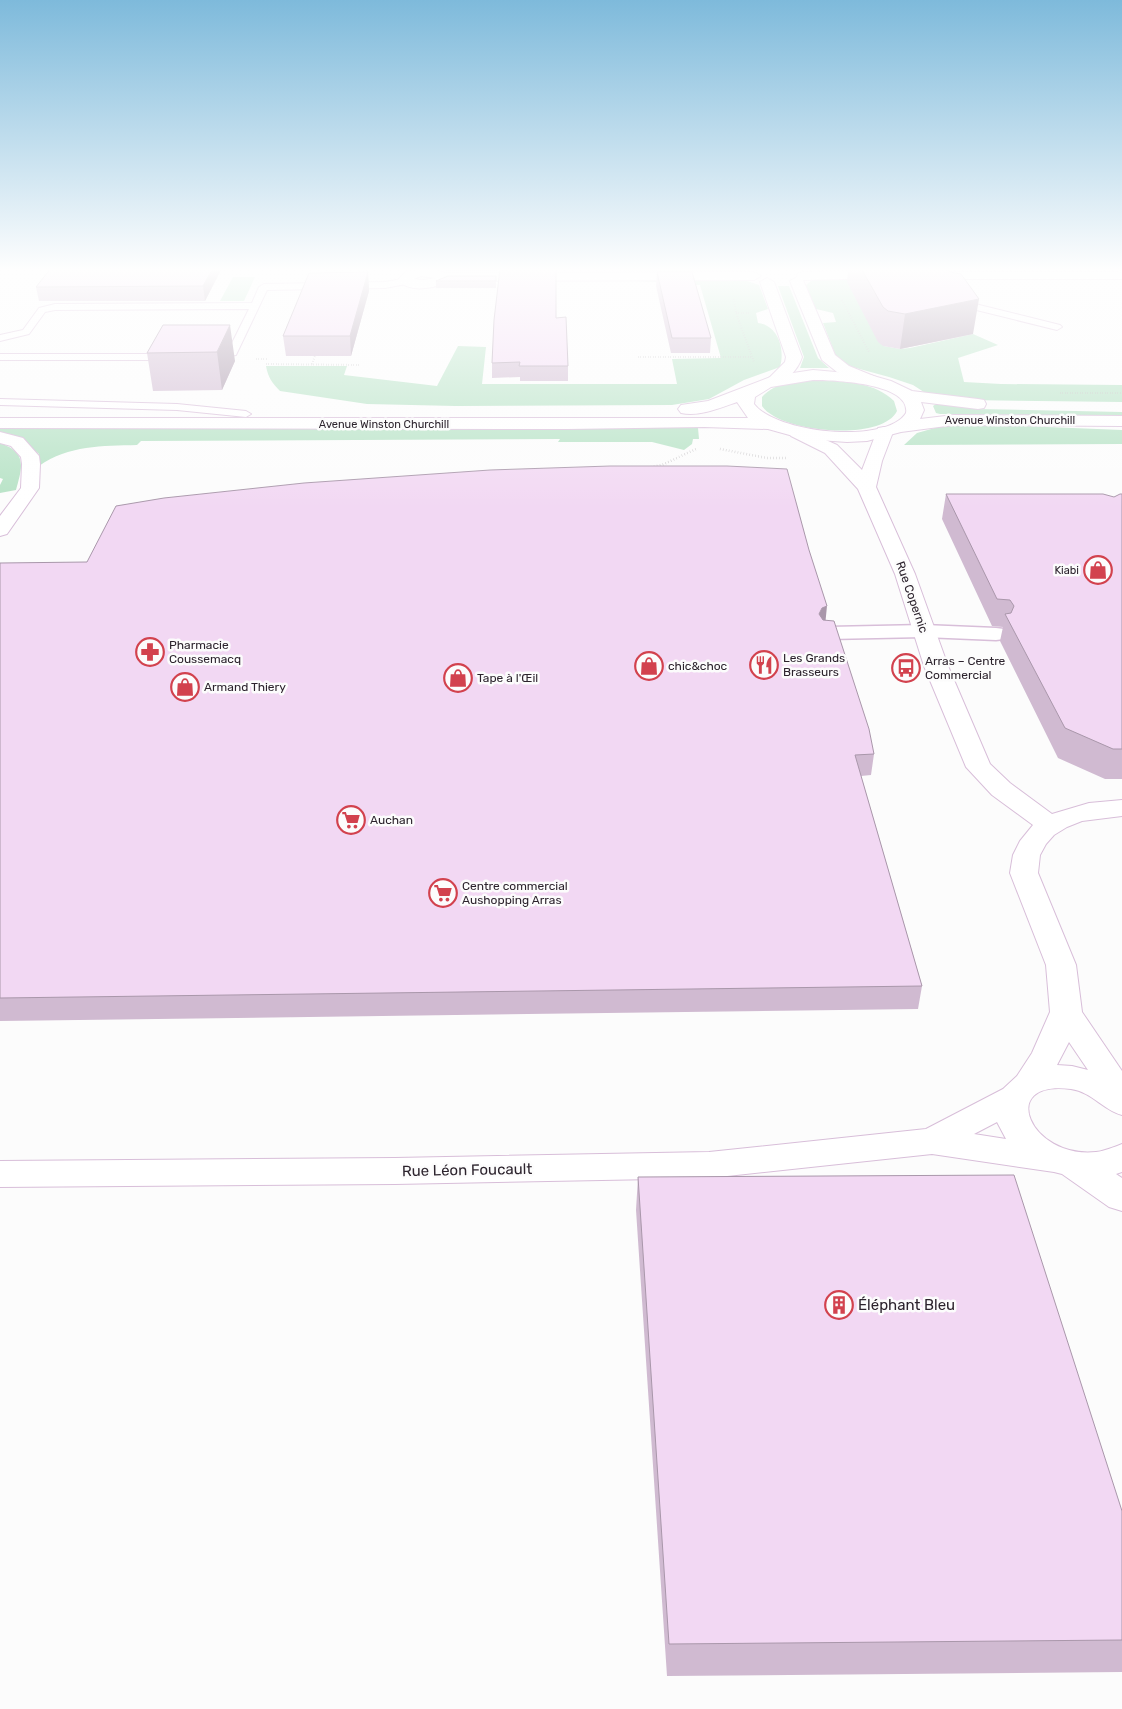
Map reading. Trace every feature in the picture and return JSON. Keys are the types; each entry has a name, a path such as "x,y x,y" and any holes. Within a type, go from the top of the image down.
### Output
{"street":[{"path":"776,380 792,364 794,357 791,348"},
{"path":"824,348 828,357 843,369 870,380"},
{"path":"776,380 822,375 870,380"},
{"name":"Avenue Winston Churchill","path":"0,415 672,410 712,406 751,392 761,385 776,380"},
{"name":"Avenue Winston Churchill","path":"870,380 906,395 944,401 980,404 1122,407"},
{"path":"751,392 747,399 749,409 756,416 769,424 797,432"},
{"path":"867,488 873,461 891,430 910,420 915,412 914,404 906,395"},
{"name":"Avenue Winston Churchill","path":"797,432 834,436 864,436 954,420 1086,420 1122,422"},
{"name":"Avenue Winston Churchill","path":"0,423 547,424 704,422 769,424"},
{"name":"Rue Copernic","path":"797,432 822,444 837,454 867,488 905,574 940,675 979,767 1001,789 1050,825"},
{"path":"0,437 17,442 30,456 31,464 30,488 0,530"},
{"path":"829,633 924,631 996,634"},
{"path":"1122,808 1076,813 1050,825 1034,841 1024,862 1024,874 1061,965 1066,1012 1087,1046 1103,1066 1122,1098"},
{"path":"1066,1012 1047,1056 1022,1090 1011,1110 1015,1124 1024,1138 1038,1150 1065,1162 1108,1186 1122,1197"},
{"path":"1022,1090 1050,1077 1072,1078 1095,1084 1116,1096 1122,1103"},
{"name":"Rue Léon Foucault","path":"932,1140 1022,1090"},
{"name":"Rue Léon Foucault","path":"0,1174 396,1171 709,1165 932,1140 1091,1165 1108,1163 1122,1157"}],"lane":[{"path":"3,358 12,348"},
{"path":"202,356 218,356 232,353 234,348"},
{"path":"3,358 60,356 178,357"},
{"path":"0,402 177,407 246,414"}],"path":[{"path":"748,348 751,358 756,363 750,365"},
{"path":"867,348 870,354"},
{"path":"312,364 315,356"},
{"path":"638,357 751,358"},
{"path":"266,364 359,365"},
{"path":"1053,393 1122,393"},
{"path":"704,422 703,435 705,441 711,446 726,451 767,458 837,454"},
{"path":"645,468 662,465 693,450 711,446"}],"green space":[{"path":"457,348 486,348 482,384 677,384 672,359 721,358 718,348 781,348 782,353 780,367 744,380 709,399 672,405 456,406 367,404 280,391 271,380 266,366 347,366 344,375 437,386"},
{"path":"801,348 814,348 818,358 829,368 800,368 804,357"},
{"path":"833,348 990,348 958,358 964,382 1122,385 1122,402 966,400 927,394 913,385 845,365 837,359"},
{"path":"822,380 851,382 879,390 894,401 897,411 888,421 872,427 852,430 831,430 809,428 789,423 772,415 762,406 762,397 774,388 790,382"},
{"path":"936,404 976,409 1122,412 1122,416 940,414 936,413 933,406"},
{"path":"975,424 1122,430 1122,444 904,445 917,433 942,426"},
{"path":"0,427 698,428 699,439 693,439 692,444 684,450 652,442 558,442 560,439 141,441 137,445 74,450 50,459 39,466 39,454 23,441 0,432"},
{"path":"0,443 15,451 19,456 21,468 16,490 0,493 0,485 3,479 0,478"}],"building":[{"path":"150,348 219,348 217,352 147,353"},
{"path":"493,348 567,348 568,366 519,366 520,362 492,363"},
{"name":"Centre commercial Aushopping Arras","path":"610,466 727,466 787,469 809,550 827,606 822,608 819,614 823,620 834,621 869,729 874,754 855,755 922,986 0,998 0,563 87,562 116,506 164,498 304,483 490,470"},
{"path":"946,494 1103,494 1114,497 1122,494 1122,749 1113,749 1065,728 1005,614 1011,613 1014,606 1010,600 997,599"},
{"path":"1014,1175 1122,1511 1122,1640 669,1644 638,1177"}],"place":[{"name":"Kiabi","path":"1098,570"},
{"name":"Pharmacie Coussemacq","path":"150,652"},
{"name":"Les Grands Brasseurs","path":"764,665"},
{"name":"chic&choc","path":"649,666"},
{"name":"Arras – Centre Commercial","path":"906,668"},
{"name":"Tape à l'Œil","path":"458,678"},
{"name":"Armand Thiery","path":"185,687"},
{"name":"Auchan","path":"351,820"},
{"name":"Centre commercial Aushopping Arras","path":"443,893"},
{"name":"Éléphant Bleu","path":"839,1305"}]}
